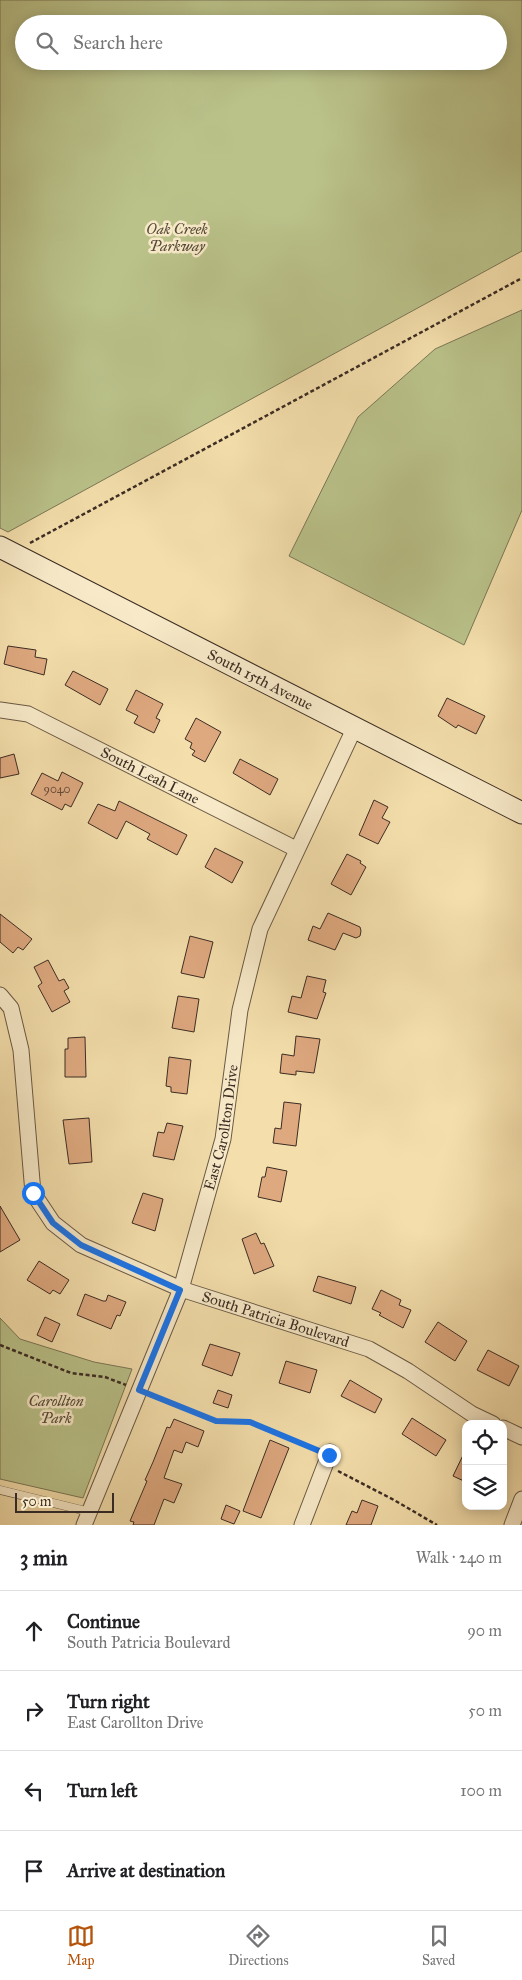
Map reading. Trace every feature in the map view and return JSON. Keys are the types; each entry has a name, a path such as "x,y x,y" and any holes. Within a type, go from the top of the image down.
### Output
{"street":[{"name":"South 15th Avenue","path":"0,547 522,813"},
{"name":"South Leah Lane","path":"1,710 28,714 296,849"},
{"name":"East Carollton Drive","path":"87,1518 180,1290 222,1139 240,1010 260,929 354,729"},
{"name":"South Patricia Boulevard","path":"0,995 11,1008 21,1050 33,1193 53,1223 81,1245 180,1290 369,1349 408,1370 472,1414 485,1420"},
{"path":"507,1430 522,1437"},
{"path":"302,1525 328,1457"},
{"path":"512,1525 522,1500"}],"lane":[{"path":"0,1490 87,1518"}],"path":[{"path":"22,548 522,278"},
{"path":"0,1345 71,1373 105,1377 216,1421 250,1422 328,1457 394,1500 437,1525"}],"green space":[{"name":"Oak Creek Parkway","path":"0,0 522,0 522,251 8,532 0,528"},
{"path":"522,310 522,510 464,645 289,556 358,417 435,349"},
{"name":"Carollton Park","path":"0,1318 20,1339 94,1362 132,1369 83,1498 0,1479"}],"building":[{"path":"8,646 36,650 35,657 47,659 44,675 4,664"},
{"path":"73,671 108,689 100,705 65,685"},
{"path":"136,690 163,704 156,718 160,720 154,733 134,723 138,716 126,710"},
{"path":"447,698 485,716 476,734 458,725 456,728 438,716"},
{"path":"196,718 221,732 205,762 192,755 195,751 190,748 192,743 185,739"},
{"path":"14,754 19,774 0,778 0,758"},
{"path":"240,759 278,779 270,795 233,773"},
{"path":"62,772 83,783 71,807 65,804 62,810 31,794 42,773 58,781"},
{"path":"374,800 388,807 382,818 390,822 378,844 359,835"},
{"path":"119,801 187,835 177,855 147,839 150,834 126,821 117,839 88,823 98,804 115,811"},
{"path":"215,848 243,862 232,883 205,867"},
{"path":"347,854 361,861 360,863 366,867 351,895 331,884"},
{"path":"328,913 360,927 360,936 356,938 343,933 335,950 308,940 313,926 320,929"},
{"path":"0,914 32,939 23,950 18,947 13,953 0,942"},
{"path":"190,936 213,942 204,978 181,973"},
{"path":"48,960 59,981 64,979 69,988 64,991 70,1002 52,1012 38,986 42,983 34,967"},
{"path":"307,976 326,980 323,992 326,993 317,1019 288,1012 292,996 301,998"},
{"path":"178,996 199,999 194,1032 172,1028"},
{"path":"296,1036 320,1039 314,1073 296,1071 296,1075 280,1073 282,1054 294,1056"},
{"path":"85,1037 86,1077 65,1077 65,1049 68,1049 68,1038"},
{"path":"169,1057 191,1060 187,1094 171,1092 171,1087 166,1086"},
{"path":"284,1102 301,1104 296,1146 273,1143 275,1128 281,1129"},
{"path":"89,1118 92,1162 69,1164 63,1120"},
{"path":"167,1123 183,1126 174,1160 153,1156 158,1132 164,1133"},
{"path":"267,1167 287,1171 281,1202 258,1197 262,1177 265,1177"},
{"path":"143,1193 163,1199 155,1231 132,1223"},
{"path":"0,1206 20,1240 0,1252"},
{"path":"256,1233 261,1244 264,1243 274,1266 254,1274 242,1239"},
{"path":"39,1261 69,1280 60,1294 53,1290 50,1294 27,1280"},
{"path":"318,1276 356,1287 351,1304 313,1291"},
{"path":"381,1290 401,1300 399,1305 411,1310 403,1328 372,1309"},
{"path":"85,1294 103,1301 106,1301 108,1295 126,1302 120,1316 117,1315 111,1329 77,1315"},
{"path":"45,1317 60,1324 52,1342 37,1335"},
{"path":"438,1322 467,1341 455,1361 425,1342"},
{"path":"210,1344 240,1353 232,1376 202,1365"},
{"path":"488,1350 519,1366 509,1386 477,1370"},
{"path":"286,1361 317,1370 310,1393 279,1383"},
{"path":"350,1380 382,1399 375,1413 341,1396"},
{"path":"218,1390 232,1395 228,1408 213,1403"},
{"path":"412,1418 446,1440 436,1456 402,1434"},
{"path":"174,1419 204,1431 198,1447 186,1442 182,1453 174,1450 164,1478 182,1484 174,1503 164,1499 154,1525 133,1525 134,1522 130,1521 147,1481 145,1480 167,1427 170,1428"},
{"path":"270,1440 289,1448 261,1518 243,1511"},
{"path":"462,1457 462,1480 453,1476"},
{"path":"362,1500 378,1506 371,1525 346,1525 352,1511 357,1513"},
{"path":"226,1505 240,1511 234,1524 221,1519"}],"route":[{"path":"33,1193 53,1223 81,1245 180,1290 139,1390 216,1421 224,1423 235,1420 250,1422 329,1455"}]}
